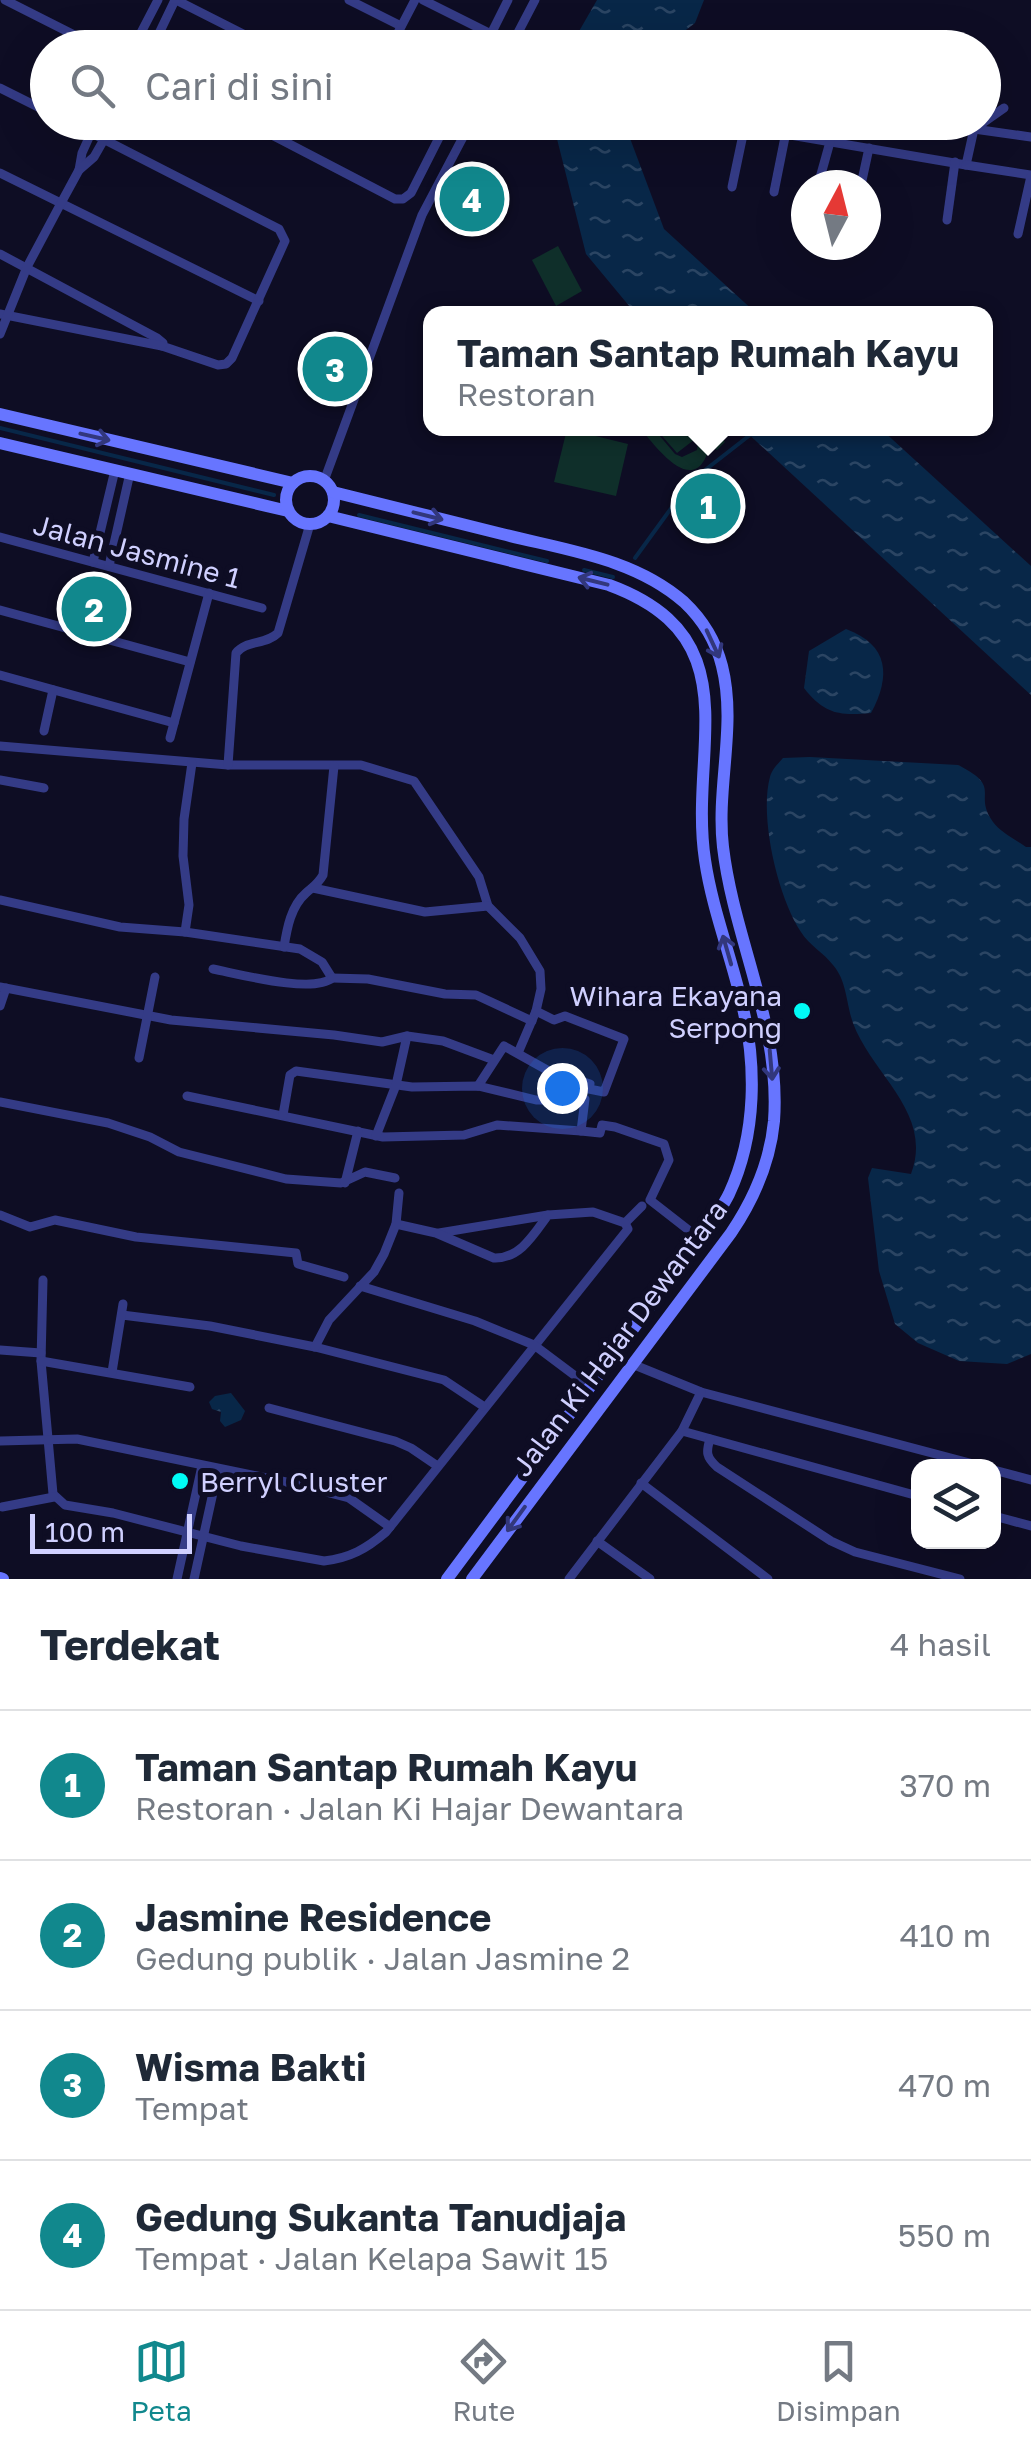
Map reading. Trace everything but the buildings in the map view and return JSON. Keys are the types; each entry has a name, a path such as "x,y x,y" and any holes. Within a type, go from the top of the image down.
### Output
{"street":[{"path":"5,0 64,30"},
{"path":"142,30 158,0"},
{"path":"161,30 176,0 235,30"},
{"path":"349,0 401,26"},
{"path":"399,30 415,0"},
{"path":"423,0 483,30"},
{"path":"493,30 508,0"},
{"path":"519,30 535,0"},
{"path":"0,88 30,103"},
{"path":"1001,133 1031,137"},
{"path":"80,170 88,140"},
{"path":"0,334 3,314 60,205 80,170 104,140 280,229 284,236 259,301 226,364 162,346 3,314"},
{"path":"281,140 395,199 411,193 438,140"},
{"path":"293,483 286,500 295,519 310,524 328,516 334,504 328,487 422,215 462,140"},
{"path":"732,187 742,140"},
{"path":"774,192 784,140"},
{"path":"817,140 1031,176 1018,234"},
{"path":"947,220 970,140"},
{"path":"822,170 830,142"},
{"path":"864,170 869,148"},
{"path":"0,174 259,301"},
{"path":"0,254 157,338 162,346"},
{"path":"0,414 293,483 310,476 328,487"},
{"path":"0,443 288,511"},
{"path":"93,562 114,470"},
{"path":"109,566 130,474"},
{"name":"Jalan Ki Hajar Dewantara","path":"328,487 640,572 686,604 716,647 724,670 728,706 721,809 723,848 732,899 758,982 773,1067 774,1119 760,1181 731,1233 472,1579"},
{"path":"351,521 344,514 344,506 357,498"},
{"name":"Jalan Ki Hajar Dewantara","path":"328,516 609,586 648,603 683,637 696,658 707,706 702,804 709,886 749,1037 751,1099 746,1143 728,1196 447,1579"},
{"path":"228,765 236,653 239,648 278,633 310,524"},
{"name":"Jalan Jasmine 1","path":"0,537 262,608"},
{"path":"562,574 566,550"},
{"path":"170,738 208,593"},
{"path":"0,610 190,662"},
{"path":"0,675 174,723"},
{"path":"44,731 52,690"},
{"path":"0,746 228,765 361,765 414,781 479,877 488,906 520,938 540,971 541,989 534,1016 518,1053"},
{"path":"186,932 189,905 183,856 184,819 192,763"},
{"path":"284,946 288,922 304,894 323,875 334,766"},
{"path":"0,780 44,788"},
{"path":"313,888 425,912 488,906"},
{"path":"0,900 120,927 284,946 316,957 332,978"},
{"path":"213,970 295,983 368,979 445,994 476,995 534,1016 554,1020 565,1016 624,1039 604,1092 548,1095 536,1100 478,1086 396,1085 296,1071 290,1075 283,1115"},
{"path":"139,1058 155,976"},
{"path":"0,1006 3,988 148,1016 382,1042 407,1036 443,1040 494,1060"},
{"path":"376,1136 396,1085 407,1036"},
{"path":"478,1086 504,1046 547,1070 590,1084 582,1131"},
{"path":"187,1096 376,1136 464,1135 497,1125 600,1133 602,1125 615,1127 664,1144 669,1160 650,1200 700,1239"},
{"path":"0,1102 108,1123 179,1152 286,1179 345,1183 360,1173 396,1178"},
{"path":"345,1183 358,1132"},
{"path":"315,1347 329,1320 379,1263 396,1224 399,1193"},
{"path":"625,1223 642,1206"},
{"path":"436,1233 548,1214 593,1212 625,1223"},
{"path":"396,1224 436,1233 503,1259 520,1250 548,1214"},
{"path":"0,1216 30,1227 55,1220 136,1237 296,1253 298,1264 344,1276"},
{"path":"43,1280 41,1357 54,1496 65,1505 324,1561 355,1554 390,1527 626,1231 625,1223"},
{"path":"360,1286 475,1321 534,1344 590,1387"},
{"path":"112,1372 122,1310 315,1347 444,1380 483,1406"},
{"path":"0,1350 190,1388"},
{"path":"632,1364 701,1392 955,1459"},
{"path":"569,1579 682,1430 701,1392"},
{"path":"269,1408 395,1441 436,1465"},
{"path":"682,1430 911,1494"},
{"path":"0,1441 78,1439 340,1495 358,1502 390,1527"},
{"path":"710,1439 706,1451 716,1467 831,1541 855,1552 960,1579"},
{"path":"177,1579 202,1466"},
{"path":"194,1579 218,1470"},
{"path":"1001,1472 1031,1480"},
{"path":"641,1483 768,1579"},
{"path":"2,1507 54,1496"},
{"path":"1001,1518 1031,1526"},
{"path":"597,1541 650,1579"}],"green space":[{"path":"558,246 582,291 556,306 532,260"},
{"path":"565,436 595,436 628,444 616,496 554,482"},
{"path":"647,436 660,436 682,457 697,450 699,436 719,436 725,442 717,450 710,444 704,461 696,469 687,470"},
{"path":"662,436 699,436 677,453"}],"water":[{"path":"597,0 704,0 695,23 686,30 580,30"},
{"path":"557,140 631,140 664,229 748,306 629,306 586,254"},
{"path":"751,436 889,436 1031,566 1031,695"},
{"path":"89,584 124,590 120,607 89,600 91,593 82,591"},
{"path":"846,629 871,644 882,663 882,687 871,713 833,711 804,688 809,651"},
{"path":"783,758 958,765 984,785 987,812 996,826 1031,847 1031,1354 1007,1364 959,1361 918,1343 895,1324 879,1271 868,1178 872,1168 911,1174 916,1152 914,1132 898,1095 853,1023 838,971 804,937 793,917 778,879 769,835 767,794 772,772"},
{"path":"231,1393 245,1411 241,1420 225,1427 220,1421 221,1412 212,1409 209,1402 215,1396"}],"waterway":[{"path":"0,428 274,495"},
{"path":"635,558 691,481 749,436"},
{"path":"359,515 547,561"},
{"path":"584,570 613,577"}],"place":[{"name":"Gedung Sukanta Tanudjaja","path":"472,199"},
{"name":"Wisma Bakti","path":"335,369"},
{"name":"Taman Santap Rumah Kayu","path":"708,506"},
{"name":"Jasmine Residence","path":"94,609"},
{"name":"Wihara Ekayana Serpong","path":"802,1011"},
{"name":"Berryl Cluster","path":"180,1481"}]}
